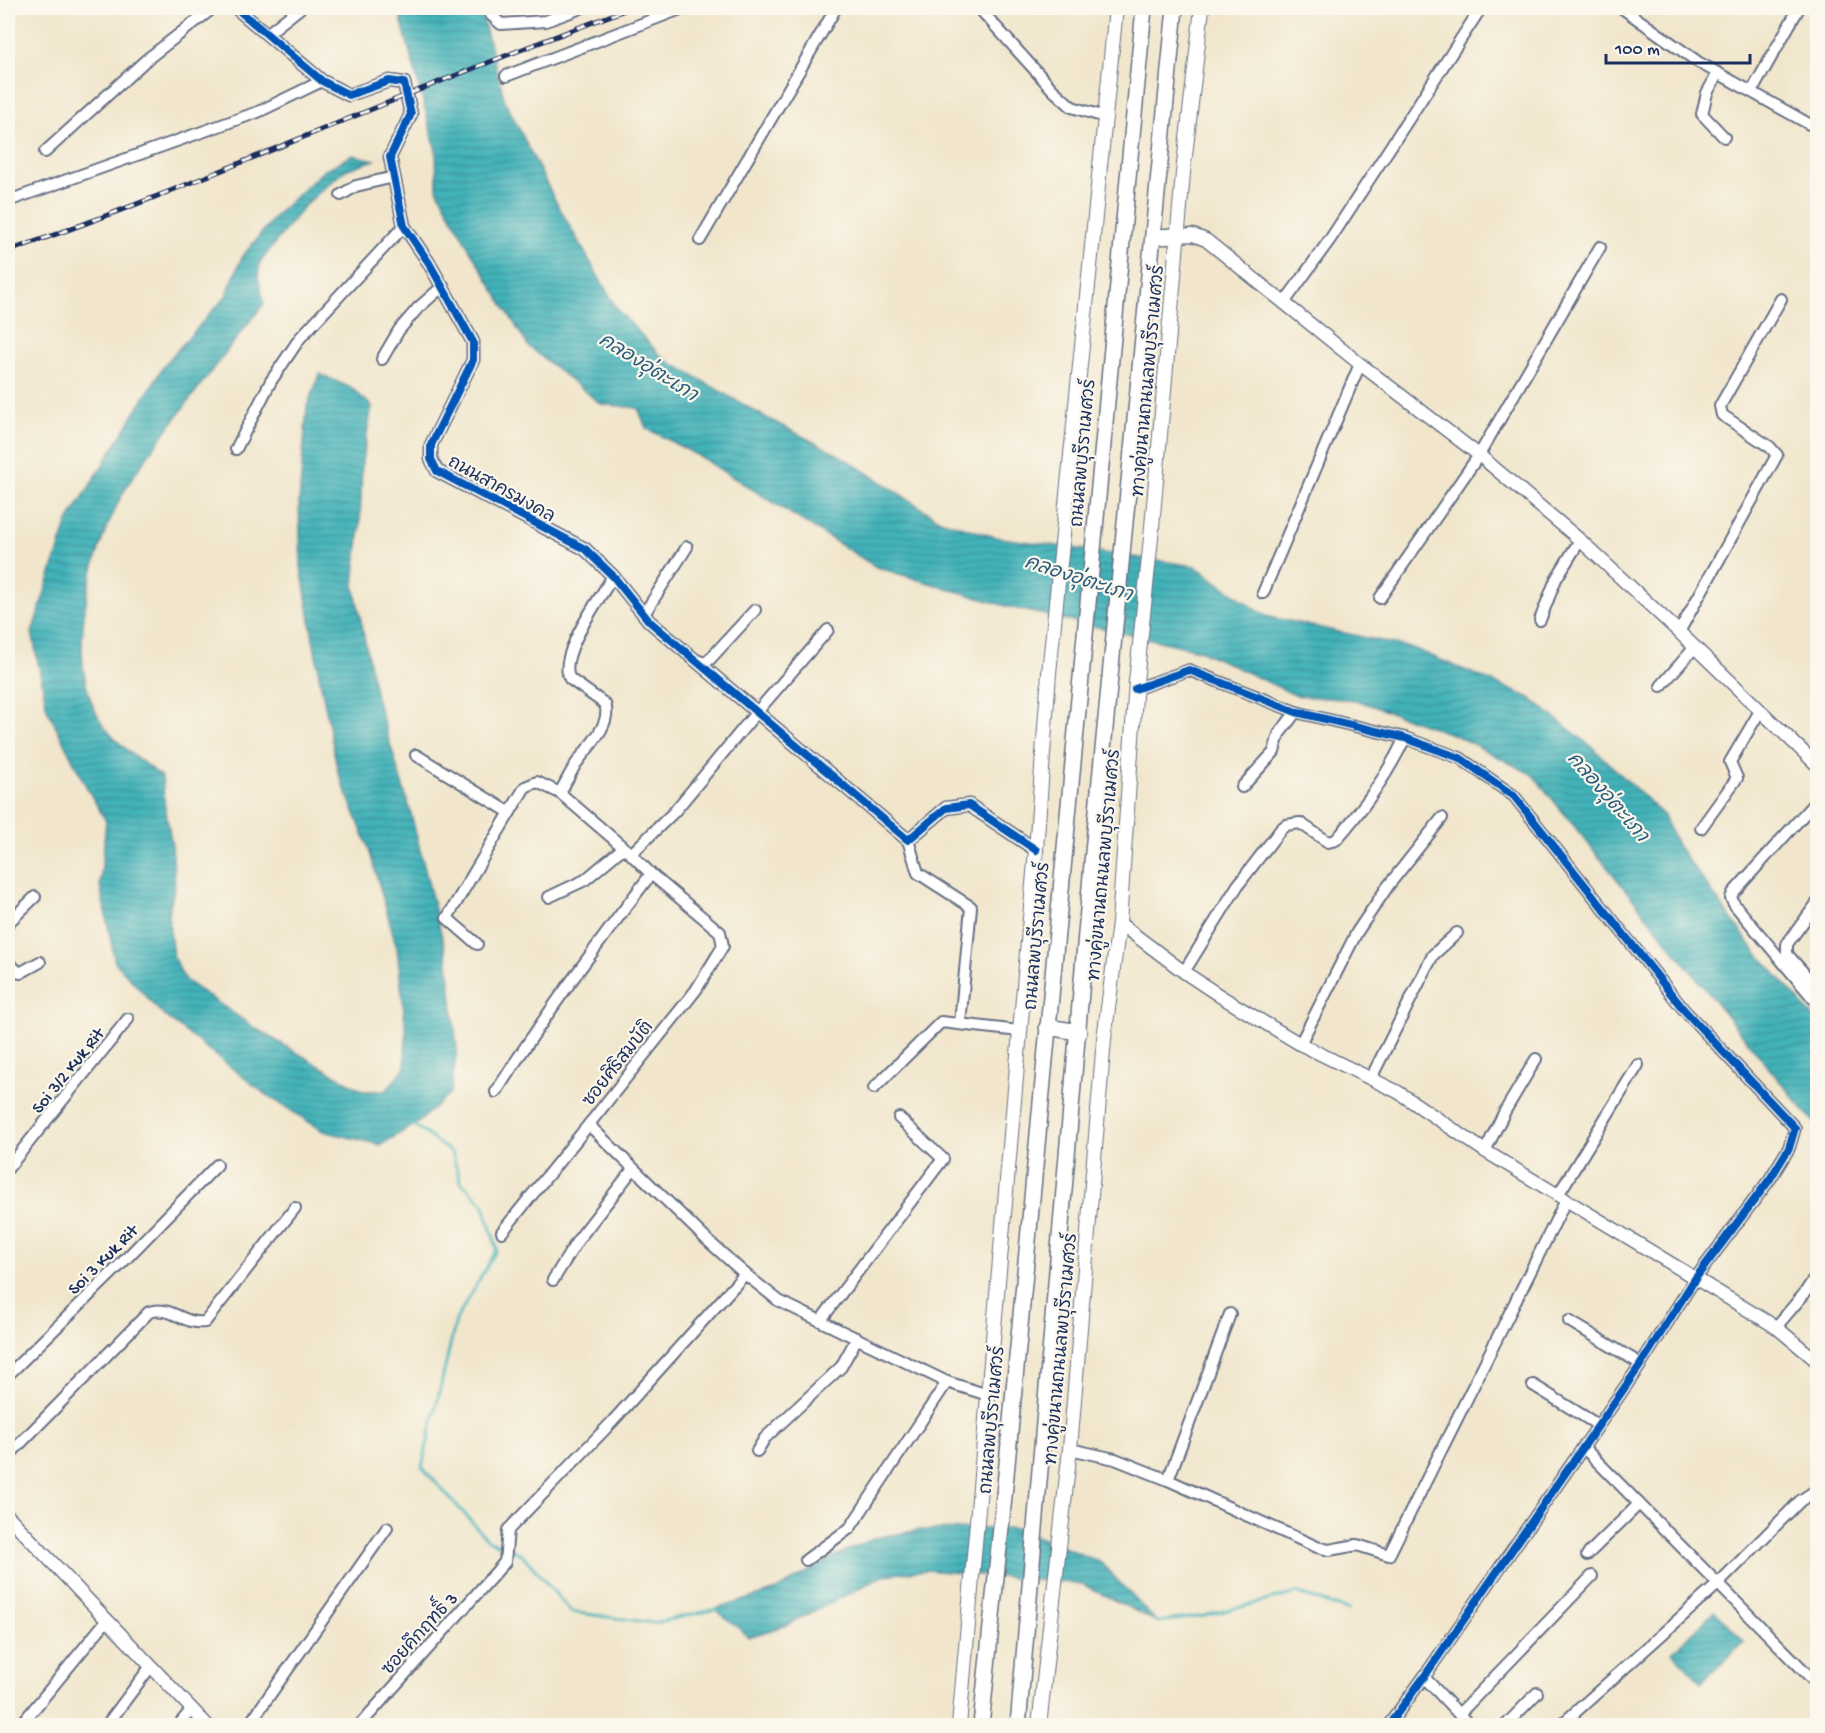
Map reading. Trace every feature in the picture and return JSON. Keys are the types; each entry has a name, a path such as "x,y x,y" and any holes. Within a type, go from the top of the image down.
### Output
{"main road":[{"path":"959,1725 1036,850 1049,673 1116,8"},
{"name":"ถนนลพบุรีราเมศวร์","path":"981,1725 1144,8"},
{"path":"1018,1725 1093,852 1175,8"},
{"name":"ทางคู่ขนานถนนลพบุรีราเมศวร์","path":"1039,1725 1070,1449 1104,1039 1119,923 1136,686 1177,236 1202,8"},
{"path":"1153,237 1177,236"},
{"path":"1047,1027 1079,1032"}],"street":[{"path":"45,152 146,60 213,8"},
{"name":"ถนนสาครมงคล","path":"236,8 322,81 349,95 389,81 404,83 411,114 390,157 404,226 443,286 472,342 473,360 431,445 431,459 437,471 585,549 613,576 644,614 908,840"},
{"path":"267,34 300,8"},
{"path":"488,8 490,15 501,24 546,21 581,8"},
{"path":"506,76 683,8"},
{"path":"700,240 836,8"},
{"path":"980,8 1059,96 1072,107 1105,117"},
{"path":"1284,303 1330,238 1481,8"},
{"path":"1622,8 1698,62 1809,124"},
{"path":"1635,17 1642,8"},
{"path":"1752,91 1799,8"},
{"path":"1718,73 1707,93 1702,114 1724,137"},
{"path":"8,201 258,112 322,81"},
{"path":"341,195 356,186 394,177"},
{"path":"236,449 271,381 300,338 404,226"},
{"path":"1177,236 1192,235 1206,240 1360,364 1479,455 1580,540 1818,766"},
{"path":"1380,598 1479,455 1600,247"},
{"path":"382,359 399,330 443,286"},
{"path":"1679,632 1777,455 1770,447 1722,415 1720,406 1781,299"},
{"path":"1263,593 1360,364"},
{"path":"1540,620 1556,579 1580,540"},
{"path":"644,614 687,547"},
{"path":"477,944 447,918 508,812 525,787 537,782 560,793 574,766 599,732 605,719 607,710 604,704 570,679 566,673 567,663 577,636 613,576"},
{"path":"696,660 705,663 710,659 755,610"},
{"path":"549,897 585,880 627,851 674,812 756,712 828,630"},
{"path":"1661,686 1695,648"},
{"path":"1136,686 1189,670 1296,712 1405,738 1460,758 1514,796 1684,1010 1795,1128 1789,1148 1770,1179 1695,1279 1641,1364 1424,1677 1388,1725"},
{"path":"1701,828 1737,778 1730,762 1760,711"},
{"path":"1242,787 1274,752 1279,734 1296,712"},
{"path":"1184,972 1238,885 1281,829 1286,825 1300,823 1328,842 1336,840 1375,792 1393,764 1405,738"},
{"path":"416,755 508,812"},
{"name":"ซอยศิริสมบัติ","path":"560,793 720,932 723,946 696,990 590,1123 593,1129 745,1274 779,1301 947,1382 988,1395"},
{"path":"1818,799 1731,898 1818,1004"},
{"path":"960,1024 971,907 918,873 908,840 946,808 969,805 1036,850"},
{"path":"1300,1044 1358,932 1388,886 1442,818"},
{"path":"479,837 491,843"},
{"path":"496,1092 576,973 651,874"},
{"path":"8,923 35,897"},
{"path":"1818,902 1787,944 1786,949 1787,954 1818,989"},
{"path":"1119,923 1184,972 1300,1044 1398,1092 1485,1151 1776,1327 1818,1362"},
{"path":"1371,1078 1433,955 1457,933"},
{"path":"8,978 40,962"},
{"path":"8,963 20,973"},
{"name":"Soi 3/2 Kuk Rit","path":"8,1168 128,1020"},
{"path":"874,1088 941,1022 1019,1031"},
{"path":"1485,1151 1536,1059"},
{"path":"1070,1449 1115,1459 1168,1480 1317,1547 1329,1550 1357,1545 1389,1555 1562,1198 1638,1065"},
{"path":"821,1320 943,1159 899,1118"},
{"path":"502,1232 590,1123"},
{"name":"Soi 3 Kuk Rit","path":"8,1375 217,1165"},
{"path":"553,1280 578,1240 633,1169"},
{"path":"8,1456 149,1312 165,1310 192,1322 205,1322 295,1208"},
{"path":"1776,1327 1804,1294 1818,1273"},
{"name":"ซอยคึกฤทธิ์ 3","path":"359,1725 505,1562 508,1530 612,1422 745,1274"},
{"path":"1168,1480 1230,1314"},
{"path":"1569,1322 1641,1364"},
{"path":"757,1451 765,1438 841,1367 857,1338"},
{"path":"806,1560 849,1528 947,1382"},
{"path":"1533,1385 1598,1425"},
{"path":"1583,1447 1818,1685"},
{"path":"1560,1725 1718,1584 1800,1501 1817,1492"},
{"path":"1587,1555 1639,1504"},
{"path":"8,1516 208,1725"},
{"path":"248,1725 387,1528"},
{"path":"1460,1714 1592,1576"},
{"path":"20,1725 107,1620"},
{"path":"106,1725 151,1666"},
{"path":"1424,1677 1470,1725"},
{"path":"1505,1725 1537,1693"},
{"path":"178,1725 192,1709"}],"water":[{"name":"คลองอุ่ตะเภา","path":"398,8 480,8 505,101 554,198 617,309 664,359 765,417 841,456 940,520 995,537 1195,566 1266,616 1413,648 1530,698 1592,747 1664,816 1677,845 1753,948 1817,1021 1817,1126 1533,775 1457,736 1356,700 1297,696 1199,650 1009,607 876,567 702,458 646,428 638,408 601,404 528,346 468,247 437,189 436,150"},
{"path":"352,155 375,160 345,170 305,205 260,262 258,276 264,304 169,427 125,489 99,549 85,607 82,637 83,666 89,693 99,718 119,743 162,777 172,845 175,886 168,914 173,956 185,980 258,1030 363,1091 386,1091 405,1067 406,1031 397,948 369,849 338,772 301,567 299,503 307,406 320,374 351,388 372,406 362,461 360,527 354,585 376,697 410,810 448,961 457,1049 451,1092 419,1122 381,1145 323,1131 265,1094 161,1013 115,962 100,885 106,821 47,709 32,632 68,521 165,364 226,296 242,257 277,214 323,171"},
{"path":"1016,1528 1100,1562 1157,1622 1082,1584 926,1570 885,1575 787,1625 749,1637 715,1609 777,1590 833,1557 875,1538 920,1530"},
{"path":"1715,1611 1744,1642 1701,1682 1672,1652"}],"waterway":[{"path":"414,1125 452,1153 461,1182 483,1203 497,1249 456,1320 422,1467 488,1540 522,1554 571,1612 654,1623 717,1609"},
{"path":"1155,1621 1204,1616 1297,1593 1348,1610"}],"railway":[{"path":"8,251 155,197 630,8"}],"cycle path":[{"path":"236,8 322,81 349,95 389,81 404,83 411,114 390,157 404,226 429,263 473,342 473,360 431,445 431,459 437,471 585,549 613,576 649,621 908,840 946,808 969,805 1036,850"},
{"path":"1135,689 1189,670 1296,712 1405,738 1460,758 1514,796 1684,1010 1795,1128 1789,1148 1770,1179 1695,1279 1641,1364 1388,1726"}]}
